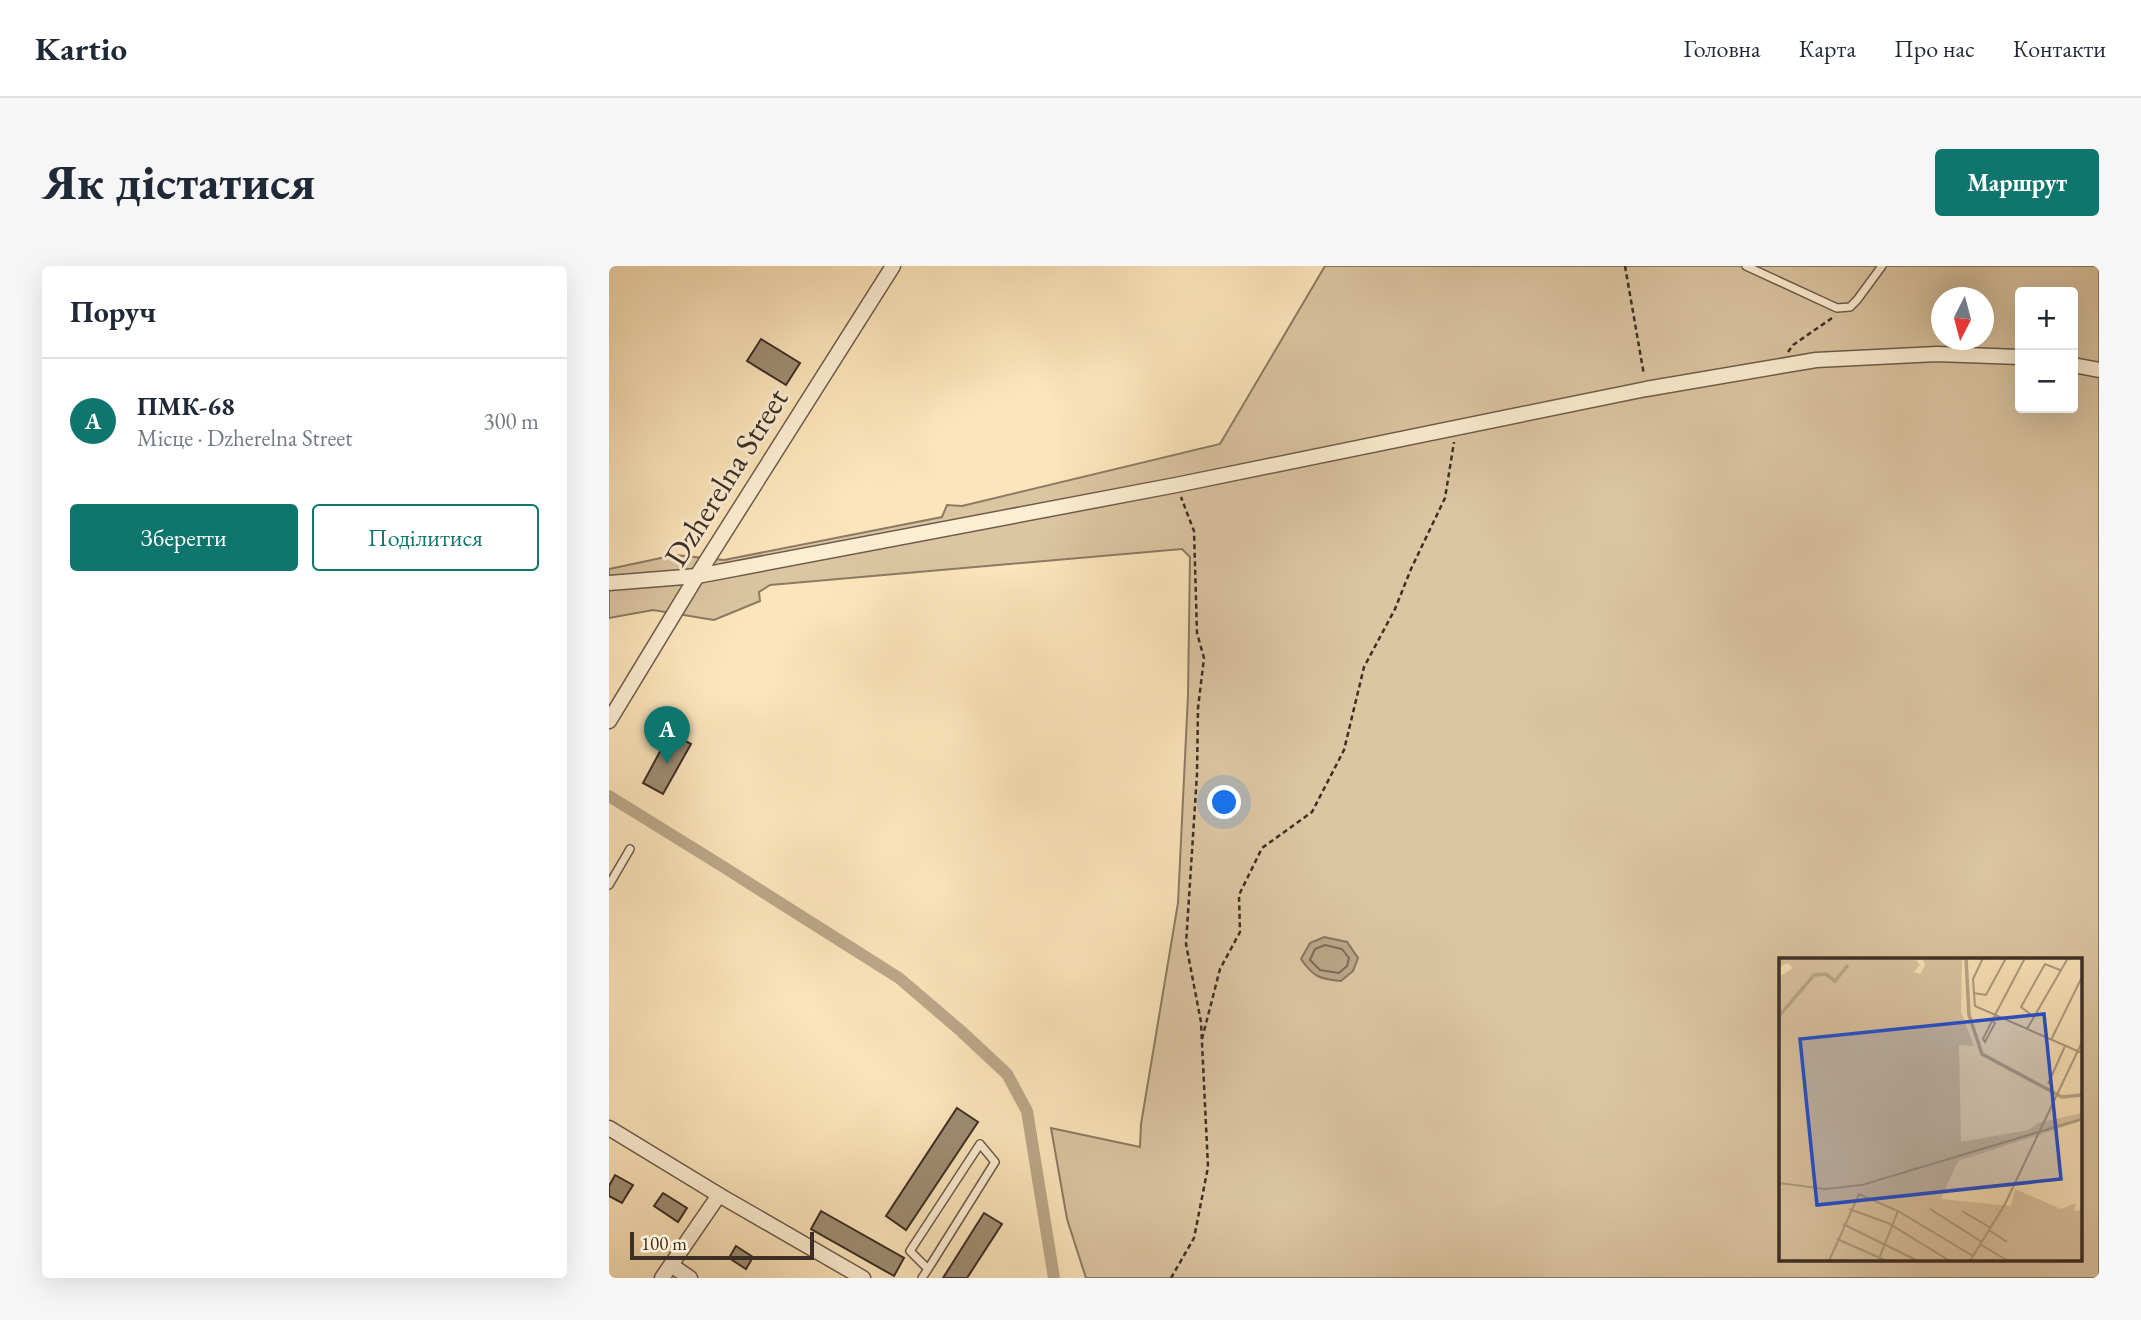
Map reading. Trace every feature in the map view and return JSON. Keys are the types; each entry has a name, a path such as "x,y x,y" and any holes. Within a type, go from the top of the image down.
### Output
{"street":[{"name":"Dzherelna Street","path":"609,720 893,266"},
{"path":"609,583 697,576 1176,485 1646,389 1816,359 1937,355 2015,357"},
{"path":"2078,366 2099,370"},
{"path":"609,1128 863,1278"},
{"path":"662,1278 719,1195"},
{"path":"671,1265 690,1278"}],"lane":[{"path":"1746,266 1837,308 1850,307 1882,266"},
{"path":"609,885 630,849"},
{"path":"922,1278 928,1269 995,1162 980,1144 910,1251 928,1269"}],"path":[{"path":"1625,266 1646,389"},
{"path":"1779,366 1793,345 1850,307"},
{"path":"1202,1043 1220,969 1240,932 1239,895 1262,848 1312,812 1344,750 1364,667 1395,609 1445,498 1456,428"},
{"path":"1171,1278 1194,1238 1208,1167 1201,1022 1186,944 1196,799 1198,708 1204,658 1197,633 1194,531 1176,485"}],"shaded area":[{"path":"1325,266 2099,266 2099,1278 1086,1278 1067,1219 1051,1128 1140,1147 1141,1124 1178,903 1188,695 1190,557 1182,549 770,585 759,592 760,601 714,620 653,610 609,618 609,569 675,555 724,560 942,517 947,505 962,506 1220,444"}],"water":[{"path":"1324,937 1347,942 1358,958 1353,971 1341,981 1318,976 1309,970 1301,959 1310,943"}],"building":[{"path":"761,339 800,363 786,385 747,361"},
{"path":"670,733 691,744 663,794 643,783"},
{"path":"957,1108 978,1122 906,1230 886,1216"},
{"path":"615,1175 633,1185 622,1203 609,1196 609,1186"},
{"path":"663,1193 687,1208 678,1222 654,1206"},
{"path":"821,1211 904,1258 894,1276 811,1229"},
{"path":"984,1213 1002,1224 967,1278 943,1278"},
{"path":"736,1246 753,1257 746,1269 729,1258"}],"waterway":[{"path":"609,796 899,978 1007,1074 1027,1111 1054,1278"}],"place":[{"name":"ПМК-68","path":"667,764"}]}
